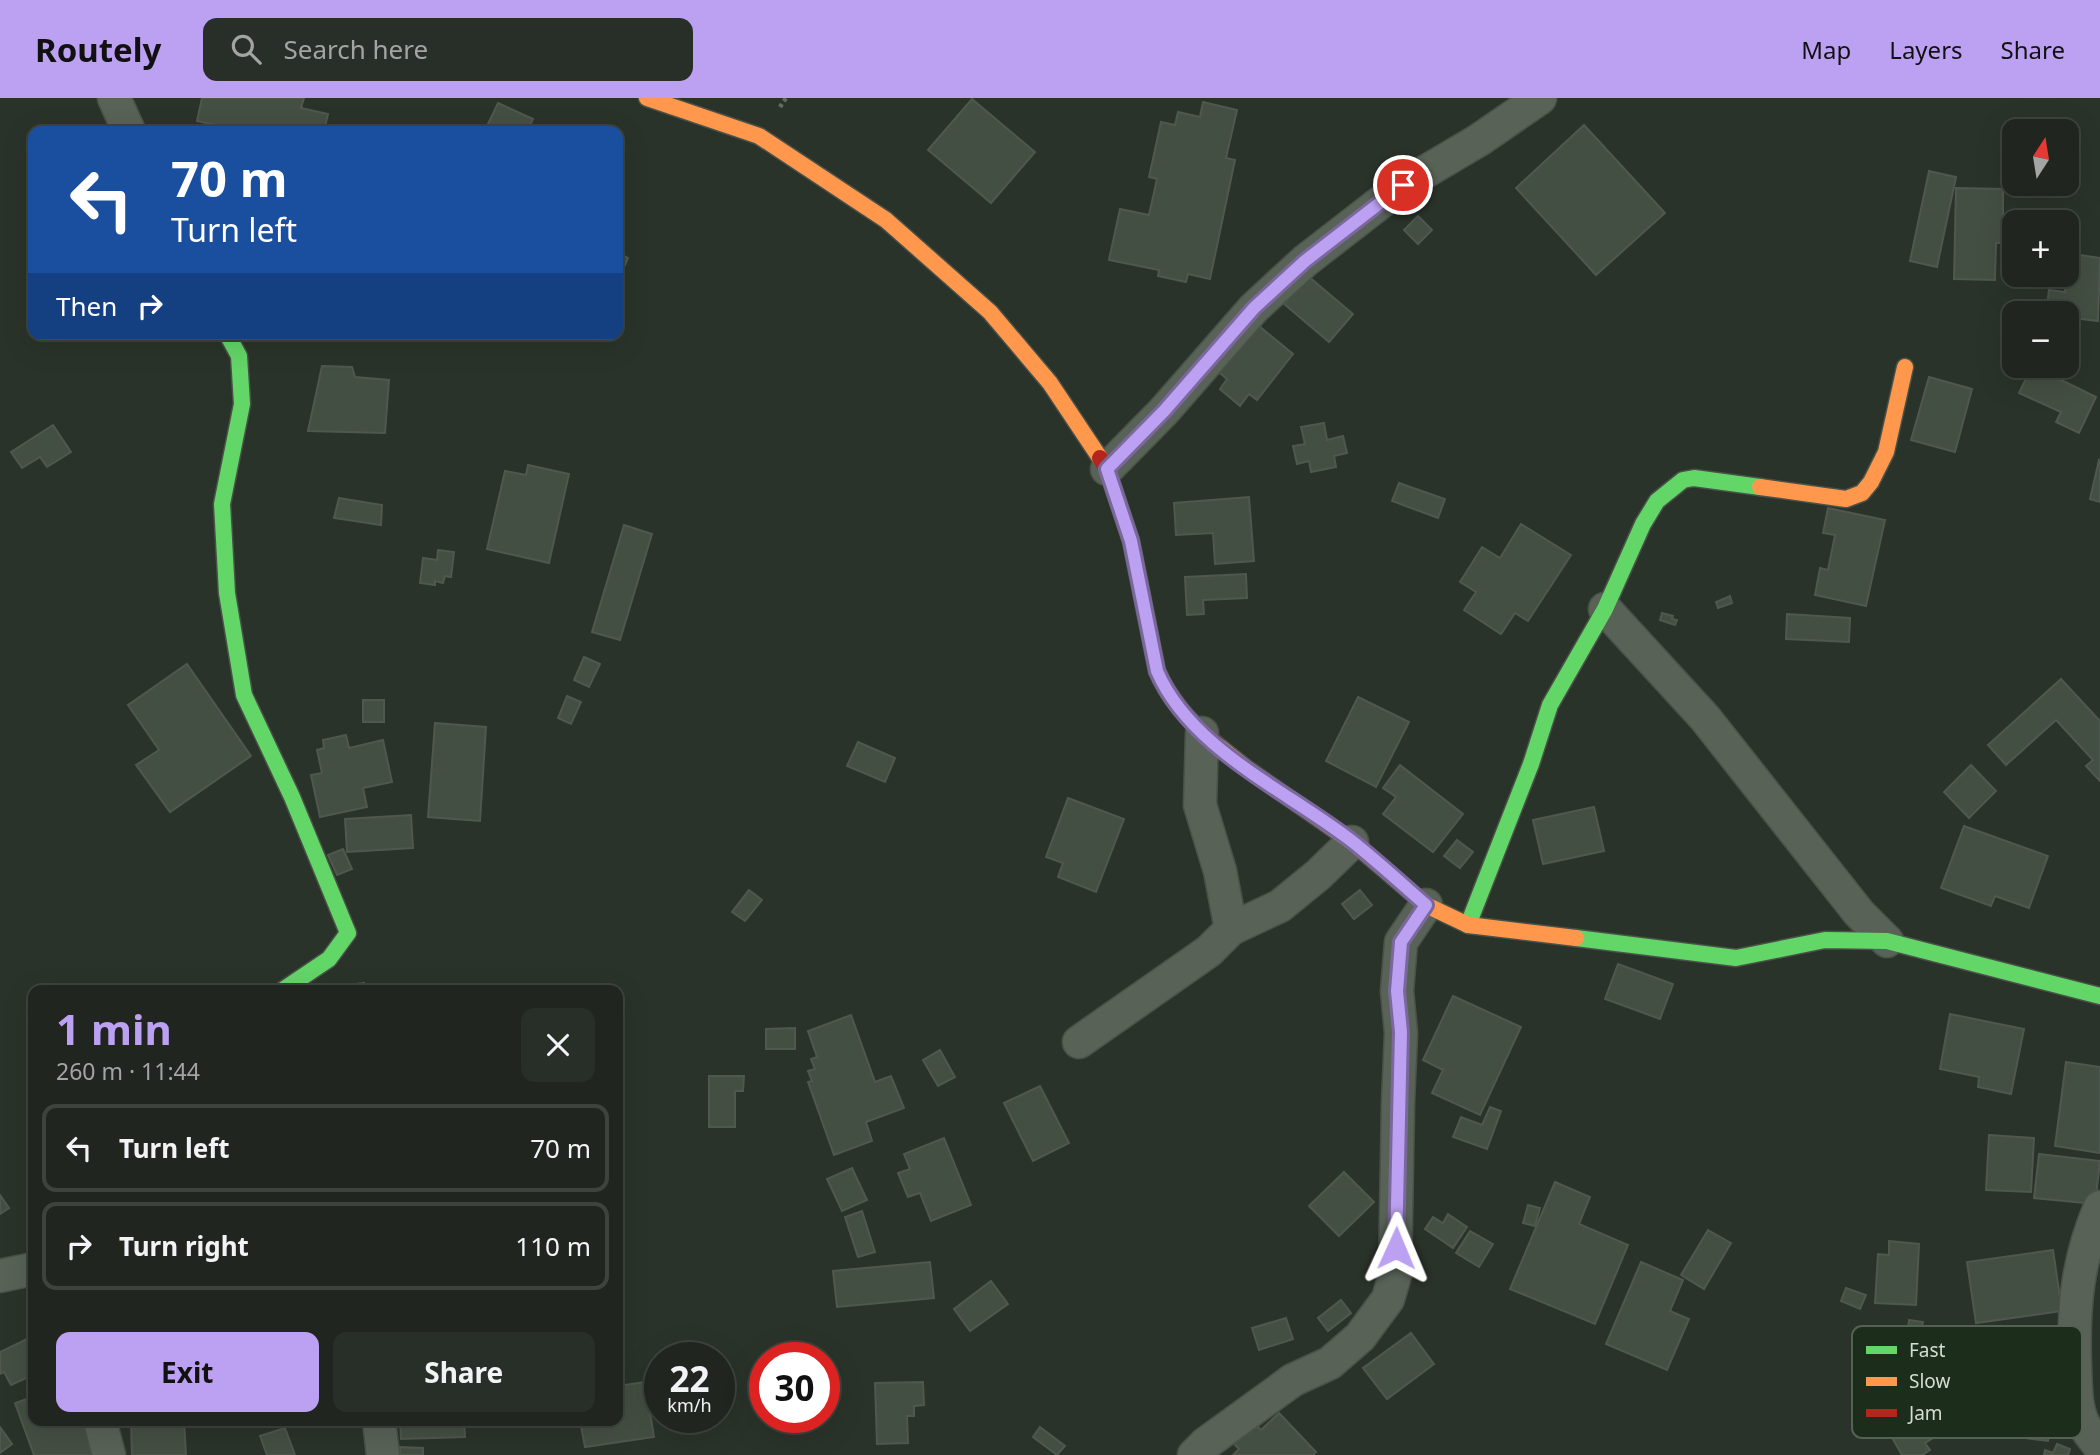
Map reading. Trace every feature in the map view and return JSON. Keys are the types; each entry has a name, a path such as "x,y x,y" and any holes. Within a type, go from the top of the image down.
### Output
{"street":[{"path":"114,98 127,126"},
{"path":"647,98 759,136 886,220 990,312 1050,383 1107,469 1131,541 1157,671 1165,689 1202,733 1246,768 1352,842 1426,905 1468,925 1736,958 1825,940 1887,941 2100,996"},
{"path":"1107,469 1164,411 1254,308 1305,261 1403,185 1479,140 1540,98"},
{"path":"231,340 239,356 242,404 222,505 227,593 244,695 292,797 348,933 329,959 290,985"},
{"path":"1468,925 1531,764 1550,705 1605,609 1643,524 1657,501 1683,480 1695,478 1846,499 1860,495 1872,480 1890,441 1905,367"},
{"path":"1605,609 1705,718 1858,913 1887,941"},
{"path":"1202,733 1200,805 1220,871 1231,929"},
{"path":"1079,1042 1209,951 1231,929 1280,906 1352,842"},
{"path":"1194,1455 1205,1444 1293,1380 1330,1363 1360,1337 1388,1299 1395,1275 1401,1032 1397,991 1401,942 1426,905"},
{"path":"2074,1326 2076,1287 2100,1207"},
{"path":"0,1276 28,1270"},
{"path":"2082,1417 2100,1447"},
{"path":"101,1426 109,1455"},
{"path":"380,1426 383,1455"}],"building":[{"path":"202,98 304,98 301,108 328,114 325,126 219,126 197,121"},
{"path":"972,99 1035,152 991,203 928,150"},
{"path":"1203,102 1237,110 1226,158 1235,160 1210,279 1188,274 1186,282 1158,276 1159,270 1109,260 1120,209 1149,215 1157,179 1149,177 1161,122 1175,125 1178,112 1200,117"},
{"path":"498,103 533,119 530,126 487,126"},
{"path":"1584,125 1665,213 1596,275 1516,188"},
{"path":"1929,171 1956,177 1937,267 1910,261"},
{"path":"1956,188 2002,189 2002,243 1996,243 1995,280 1954,279"},
{"path":"1418,216 1432,230 1418,244 1404,230"},
{"path":"2079,255 2100,258 2098,321 2079,319 2079,301 2048,301 2049,290 2065,292 2065,287 2079,287"},
{"path":"623,256 628,258 623,270"},
{"path":"1308,276 1353,314 1329,342 1284,304"},
{"path":"1253,321 1293,354 1257,400 1249,394 1240,406 1220,389 1227,379 1215,369"},
{"path":"322,366 352,367 355,377 389,380 385,433 308,431"},
{"path":"1929,377 1972,389 1955,452 1911,440"},
{"path":"2026,378 2057,378 2096,397 2079,433 2056,422 2061,412 2019,393"},
{"path":"1324,423 1327,440 1343,436 1347,453 1334,456 1336,467 1311,472 1309,461 1297,464 1293,446 1305,444 1301,427"},
{"path":"53,425 71,452 47,467 40,457 22,468 11,452"},
{"path":"2100,461 2100,502 2090,499"},
{"path":"528,465 569,474 549,563 487,549 505,471 526,475"},
{"path":"1399,483 1445,499 1438,518 1392,501"},
{"path":"1249,497 1254,561 1215,564 1213,533 1176,535 1174,503"},
{"path":"339,498 382,505 381,525 334,518"},
{"path":"1828,508 1885,520 1866,606 1815,595 1820,568 1828,570 1835,535 1823,533"},
{"path":"1521,524 1571,555 1528,621 1515,613 1501,634 1464,610 1476,592 1460,582 1482,547 1500,558"},
{"path":"624,525 652,534 620,640 592,632"},
{"path":"438,550 454,552 451,577 445,576 443,583 435,581 435,585 420,583 423,558 437,560"},
{"path":"1246,574 1247,598 1203,600 1204,614 1187,615 1185,577"},
{"path":"1730,596 1732,603 1718,608 1716,602"},
{"path":"1662,613 1673,616 1672,619 1677,620 1675,625 1660,620"},
{"path":"1787,614 1850,618 1849,642 1786,639"},
{"path":"584,657 600,664 589,687 574,680"},
{"path":"187,664 251,756 170,812 136,765 159,750 128,705"},
{"path":"2061,679 2100,721 2100,781 2086,766 2093,760 2056,720 2006,765 1988,745"},
{"path":"567,696 581,702 571,724 558,718"},
{"path":"1358,697 1409,722 1376,787 1326,761"},
{"path":"363,700 384,700 384,722 363,722"},
{"path":"435,723 486,727 480,821 428,817"},
{"path":"346,735 349,748 383,740 392,782 363,788 367,807 320,817 311,775 322,773 317,750 324,748 323,740"},
{"path":"858,742 895,758 885,782 847,766"},
{"path":"1400,765 1463,814 1433,852 1383,814 1396,797 1383,788"},
{"path":"1971,765 1996,791 1969,818 1944,792"},
{"path":"1068,798 1124,819 1096,892 1058,877 1063,863 1046,857"},
{"path":"1594,807 1604,851 1543,864 1533,820"},
{"path":"411,815 413,848 347,852 345,819"},
{"path":"1964,826 2048,856 2029,908 1995,896 1991,906 1941,888"},
{"path":"1457,840 1473,852 1460,868 1444,856"},
{"path":"343,849 352,869 337,875 328,855"},
{"path":"749,890 762,900 745,921 732,912"},
{"path":"1360,890 1372,905 1354,919 1342,904"},
{"path":"1618,964 1673,984 1660,1019 1605,999"},
{"path":"1453,996 1521,1027 1480,1115 1432,1093 1443,1070 1423,1060"},
{"path":"1950,1014 2024,1029 2011,1094 1978,1087 1979,1077 1940,1069"},
{"path":"851,1015 875,1082 891,1076 904,1108 866,1122 872,1141 834,1155 808,1082 812,1081 808,1071 815,1069 811,1059 817,1057 808,1031"},
{"path":"795,1028 795,1049 766,1049 766,1029"},
{"path":"940,1050 955,1077 938,1086 923,1060"},
{"path":"2066,1062 2100,1067 2100,1153 2055,1146"},
{"path":"709,1076 744,1076 743,1091 735,1091 735,1127 709,1127"},
{"path":"1040,1086 1069,1143 1033,1161 1004,1103"},
{"path":"1490,1107 1501,1111 1487,1149 1453,1137 1461,1117 1482,1125"},
{"path":"1989,1135 2034,1138 2031,1192 1986,1190"},
{"path":"944,1138 971,1205 931,1221 920,1193 908,1197 898,1173 910,1169 904,1154"},
{"path":"2039,1154 2100,1161 2095,1204 2034,1198"},
{"path":"852,1168 867,1200 842,1211 827,1179"},
{"path":"1344,1172 1374,1202 1339,1236 1309,1206"},
{"path":"1555,1182 1590,1197 1579,1224 1628,1245 1595,1324 1510,1289"},
{"path":"0,1195 9,1208 0,1214"},
{"path":"1528,1205 1540,1208 1535,1226 1523,1223"},
{"path":"862,1211 875,1252 858,1257 845,1217"},
{"path":"1448,1214 1467,1227 1453,1248 1425,1229 1433,1217 1443,1223"},
{"path":"1708,1230 1731,1243 1704,1289 1681,1275"},
{"path":"1470,1231 1493,1244 1479,1267 1456,1253"},
{"path":"1889,1241 1919,1244 1916,1305 1875,1303 1878,1254 1889,1255"},
{"path":"2053,1250 2062,1311 1976,1323 1967,1262"},
{"path":"930,1262 934,1298 837,1307 833,1271"},
{"path":"1641,1262 1683,1280 1670,1311 1689,1319 1667,1370 1606,1344"},
{"path":"991,1281 1008,1304 970,1331 954,1309"},
{"path":"1846,1288 1866,1295 1860,1309 1841,1301"},
{"path":"1341,1300 1351,1313 1328,1331 1318,1318"},
{"path":"1286,1318 1293,1339 1259,1350 1252,1328"},
{"path":"1909,1320 1923,1322 1922,1326 1908,1326"},
{"path":"1411,1333 1434,1364 1387,1399 1363,1368"},
{"path":"28,1338 28,1377 11,1385 4,1372 0,1374 0,1352"},
{"path":"644,1382 644,1433 653,1433 654,1437 585,1447 581,1426 623,1426 623,1385"},
{"path":"923,1382 924,1405 914,1406 914,1416 907,1416 908,1443 877,1444 875,1383"},
{"path":"28,1399 28,1426 87,1426 98,1455 34,1455 15,1403"},
{"path":"1279,1413 1316,1452 1313,1455 1233,1455 1239,1449 1230,1439 1251,1420 1261,1430"},
{"path":"131,1426 184,1426 186,1455 132,1455"},
{"path":"400,1426 464,1426 465,1437 401,1439"},
{"path":"0,1427 12,1444 0,1453"},
{"path":"1040,1427 1065,1446 1057,1455 1033,1437"},
{"path":"285,1428 295,1455 267,1455 260,1436"},
{"path":"1892,1438 1933,1438 1925,1443 1930,1450 1922,1455 1902,1455"},
{"path":"2025,1438 2048,1438 2048,1441"},
{"path":"2057,1444 2070,1449 2068,1455 2044,1455 2045,1450 2053,1453"},
{"path":"400,1447 423,1448 423,1455 400,1455"}],"traffic: fast":[{"path":"230,340 239,356 242,404 222,504 227,593 244,695 292,797 348,933 329,959 290,985"},
{"path":"1468,925 1531,764 1550,705 1605,609 1643,524 1657,501 1683,480 1694,478 1760,487"},
{"path":"1576,938 1736,958 1825,940 1887,941 2100,996"}],"traffic: slow":[{"path":"647,98 759,136 886,220 990,312 1050,383 1100,458"},
{"path":"1760,487 1846,499 1862,493 1871,482 1886,452 1905,367"},
{"path":"1217,745 1352,842 1426,905 1468,925 1576,938"}],"traffic: jam":[{"path":"1100,458 1107,469 1131,541 1157,671 1182,712 1217,745"}],"route":[{"path":"1396,1248 1401,1032 1397,991 1401,942 1426,905 1352,842 1246,768 1202,733 1165,689 1152,652 1131,541 1107,469 1164,411 1254,308 1305,261 1403,185"}]}
